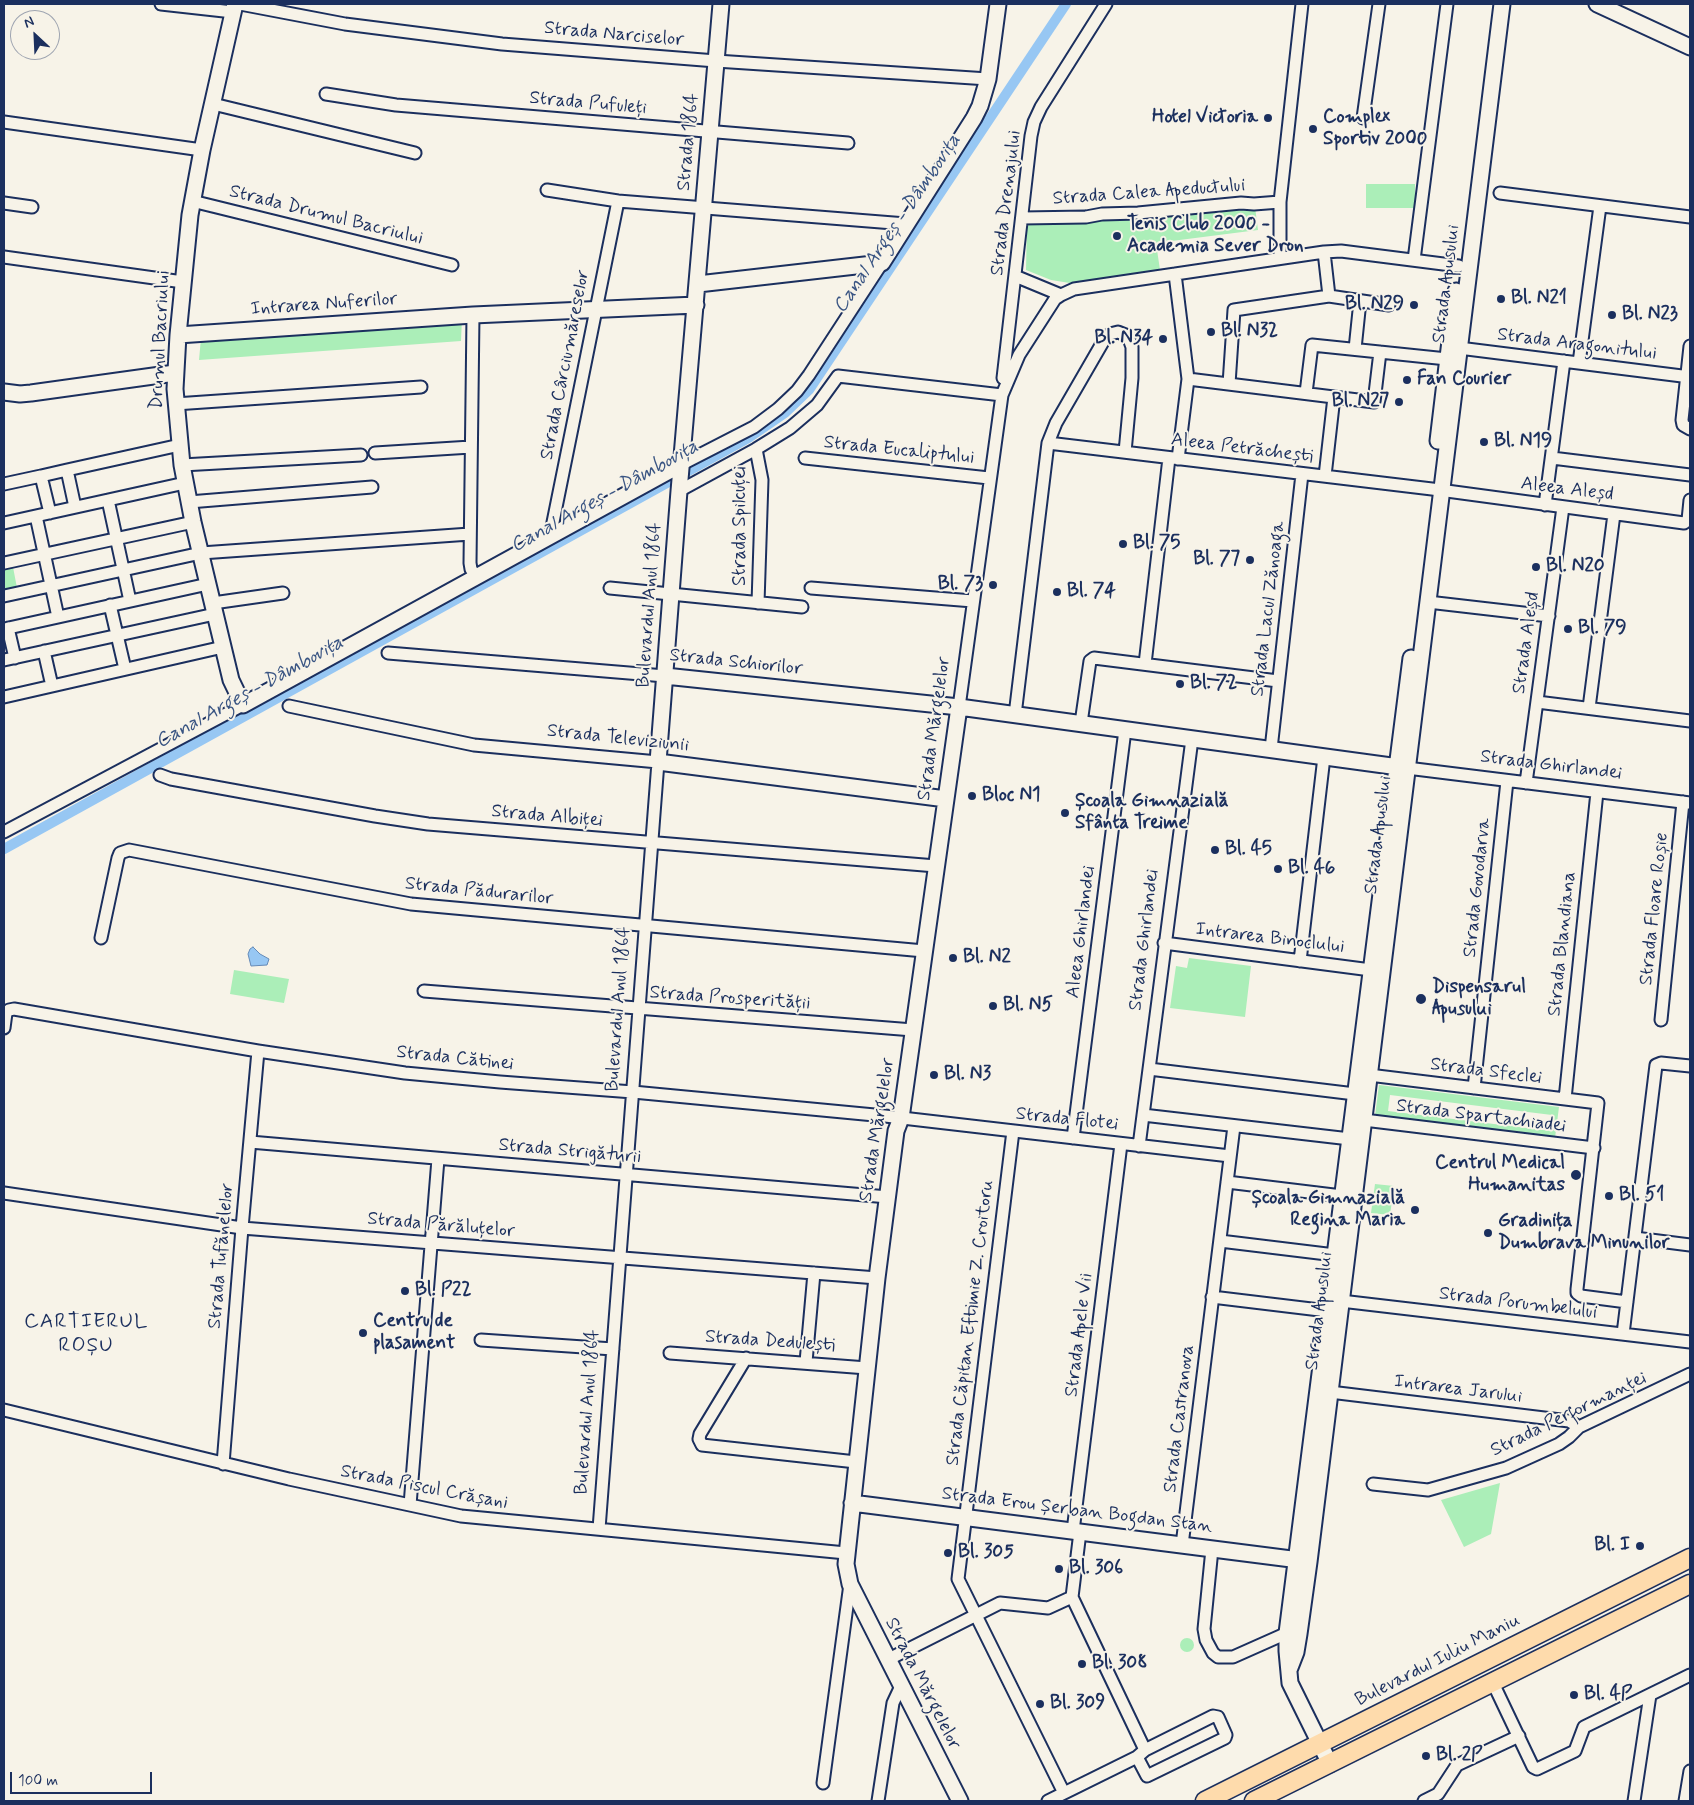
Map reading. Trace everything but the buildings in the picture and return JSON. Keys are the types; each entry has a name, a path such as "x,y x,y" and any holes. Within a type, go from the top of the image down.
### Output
{"main road":[{"name":"Bulevardul Iuliu Maniu","path":"1205,1801 1690,1558"},
{"path":"1254,1801 1690,1584"}],"street":[{"name":"Strada Narciselor","path":"161,4 236,7 345,24 492,42 716,61 988,79"},
{"name":"Strada 1864","path":"682,464 721,4"},
{"path":"4,832 243,705 754,426 778,409 797,391 809,375 974,118 985,94 998,4"},
{"name":"Strada Drenajului","path":"1002,395 1034,122 1041,107 1106,4"},
{"path":"1280,258 1280,202 1302,4"},
{"path":"1362,118 1379,4"},
{"path":"1414,260 1447,4"},
{"name":"Strada Apusului","path":"1402,768 1428,602 1447,359 1464,266 1502,4"},
{"path":"1597,4 1690,47"},
{"name":"Drumul Bacriului","path":"236,7 202,150 192,201 178,335 175,404 182,465 193,522 233,685 243,705"},
{"name":"Strada Pufuleți","path":"326,94 396,105 848,143"},
{"path":"213,104 415,153"},
{"path":"4,122 202,150"},
{"path":"547,190 618,201 906,224"},
{"path":"1500,193 1690,217"},
{"name":"Strada Drumul Bacriului","path":"192,201 452,265"},
{"name":"Strada Cârciumăreselor","path":"550,537 618,201"},
{"name":"Strada Calea Apeductului","path":"1022,218 1086,217 1102,214 1138,213 1241,203 1280,202"},
{"path":"4,203 32,207"},
{"path":"1579,363 1600,206"},
{"path":"1324,252 1329,296"},
{"path":"1015,276 1061,295 1074,290 1324,252 1341,252 1464,266"},
{"path":"4,258 183,282"},
{"path":"698,284 882,263"},
{"name":"Strada Apusului","path":"1341,1256 1342,1196 1350,1140 1364,1075 1437,490 1460,348 1464,266"},
{"path":"1145,664 1174,458 1188,379 1175,274"},
{"name":"Strada Mărgelelor","path":"960,1801 850,1584 846,1553 877,1278 896,1132 901,1118 1002,395 1019,354 1051,305 1061,295"},
{"path":"1229,384 1234,310 1329,296 1388,305"},
{"path":"1355,349 1360,300"},
{"name":"Intrarea Nuferilor","path":"178,335 473,315 696,304"},
{"path":"473,315 470,563 476,577"},
{"path":"1014,715 1048,443 1056,423 1104,340 1110,334 1118,332 1128,336 1132,347 1132,378 1125,452"},
{"path":"1306,393 1312,345 1447,359 1460,348"},
{"path":"1690,346 1682,420 1683,425 1690,429"},
{"name":"Strada Aragonitului","path":"1460,348 1688,377"},
{"path":"1188,379 1374,402 1380,352"},
{"path":"1545,505 1564,361"},
{"path":"4,392 31,393 175,373"},
{"path":"679,491 756,449 802,420 817,405 838,376 1002,395"},
{"path":"175,404 421,387"},
{"path":"1326,476 1334,397"},
{"name":"Aleea Petrăchești","path":"1048,443 1437,490"},
{"path":"4,484 180,445"},
{"path":"375,453 471,447"},
{"name":"Strada Spilcuței","path":"756,449 762,480 758,603"},
{"path":"182,465 361,455"},
{"name":"Strada Eucaliptului","path":"806,458 989,478"},
{"path":"1552,458 1690,474"},
{"name":"Bulevardul Anul 1864","path":"599,1529 682,464"},
{"path":"67,470 75,507"},
{"name":"Strada Lacul Zănoaga","path":"1271,750 1302,474"},
{"path":"42,476 50,513"},
{"path":"4,522 185,483"},
{"path":"189,502 372,487"},
{"name":"Aleea Aleșd","path":"1437,490 1687,522 1690,500"},
{"path":"108,500 130,601"},
{"name":"Strada Aleșd","path":"1526,783 1563,507"},
{"path":"1589,708 1614,514"},
{"path":"36,516 58,617"},
{"path":"4,563 193,522"},
{"path":"4,596 201,553 470,534"},
{"path":"208,584 6,628 9,659 118,635 214,608 283,593"},
{"path":"610,588 802,607"},
{"path":"811,588 973,601"},
{"path":"1428,602 1549,616"},
{"path":"110,605 125,670"},
{"path":"4,697 223,647"},
{"path":"44,651 52,686"},
{"name":"Strada Schiorilor","path":"388,653 665,676 959,707"},
{"path":"1081,723 1091,659 1096,657 1278,680"},
{"path":"1537,702 1690,721"},
{"name":"Strada Televiziunii","path":"289,706 474,745 658,762 946,799"},
{"name":"Strada Ghirlandei","path":"959,707 1402,768 1687,803"},
{"name":"Aleea Ghirlandei","path":"1073,1138 1125,730"},
{"name":"Strada Ghirlandei","path":"1139,1146 1192,739"},
{"path":"1300,961 1324,757"},
{"name":"Strada Albiței","path":"160,775 180,781 428,824 936,866"},
{"name":"Strada Govodarva","path":"1474,1088 1507,781"},
{"name":"Strada Blandiana","path":"1564,1099 1597,792"},
{"name":"Strada Floare Roșie","path":"1661,1020 1687,803"},
{"name":"Strada Pădurarilor","path":"101,938 118,858 120,853 129,850 411,904 924,951"},
{"name":"Intrarea Binoclului","path":"1164,943 1377,970"},
{"name":"Strada Prosperității","path":"424,991 913,1030"},
{"name":"Strada Cătinei","path":"4,1028 6,1013 9,1010 23,1010 258,1052 404,1073 633,1092 901,1118"},
{"name":"Strada Tufănelelor","path":"223,1464 258,1052"},
{"path":"1623,1334 1656,1065 1661,1063 1690,1066"},
{"path":"1149,1069 1361,1095"},
{"name":"Strada Sfeclei","path":"1364,1075 1598,1103 1594,1148"},
{"name":"Strada Apusului","path":"1303,1561 1330,1392 1341,1256 1364,1120 1361,1095"},
{"path":"1143,1115 1350,1140"},
{"name":"Strada Flotei","path":"901,1118 1230,1156"},
{"name":"Strada Spartachiadei","path":"1364,1120 1594,1148"},
{"name":"Strada Castranova","path":"1182,1545 1234,1126"},
{"name":"Strada Căpitan Eftimie Z. Croitoru","path":"1013,1131 964,1517 958,1580 1064,1793"},
{"name":"Strada Strigăturii","path":"250,1142 888,1197"},
{"name":"Strada Apele Vii","path":"1072,1597 1076,1531 1121,1144"},
{"path":"1594,1148 1577,1293 1581,1296 1627,1302"},
{"path":"410,1506 438,1159"},
{"path":"1227,1182 1342,1196"},
{"name":"Strada Părăluțelor","path":"4,1193 242,1228 877,1278"},
{"path":"1635,1238 1690,1246"},
{"path":"1220,1241 1341,1256"},
{"path":"806,1362 814,1273"},
{"path":"1212,1297 1336,1308"},
{"name":"Strada Apusului","path":"1330,1764 1292,1687 1288,1670 1336,1308"},
{"name":"Strada Porumbelului","path":"1336,1308 1623,1334 1690,1342"},
{"path":"481,1340 613,1349"},
{"name":"Strada Dedulești","path":"670,1353 867,1368"},
{"path":"746,1358 700,1434 698,1439 702,1445 856,1462"},
{"name":"Strada Performanței","path":"1373,1484 1428,1490 1513,1466 1559,1444 1580,1428 1690,1374"},
{"name":"Intrarea Jarului","path":"1330,1392 1570,1421 1580,1428"},
{"name":"Strada Piscul Crășani","path":"4,1410 223,1464 461,1516 846,1553"},
{"name":"Strada Erou Șerban Bogdan Stan","path":"852,1502 1303,1561"},
{"path":"1212,1549 1204,1629 1206,1640 1213,1653 1218,1657 1233,1657 1293,1634"},
{"name":"Strada Mărgelelor","path":"823,1783 850,1584"},
{"path":"887,1660 1000,1603 1048,1608 1072,1597 1141,1754 1147,1776 1225,1738 1226,1735 1218,1717 1213,1716 1141,1754 1048,1801"},
{"path":"1493,1683 1533,1767 1537,1769 1575,1751 1584,1727 1650,1695 1689,1680"},
{"path":"878,1801 893,1703 901,1686"},
{"path":"1634,1801 1650,1695"},
{"path":"1424,1801 1438,1794 1457,1765 1518,1736"},
{"path":"1685,1801 1690,1771"}],"green space":[{"path":"1366,184 1415,184 1415,208 1366,208"},
{"name":"Tenis Club 2000 - Academia Sever Dron","path":"1254,199 1258,230 1156,243 1160,270 1076,284 1051,280 1026,270 1027,221"},
{"path":"462,318 461,341 199,360 201,338"},
{"path":"13,567 17,588 4,591 4,569"},
{"path":"1189,958 1251,966 1245,1017 1170,1008 1176,966 1187,968"},
{"path":"234,970 289,979 284,1003 230,994"},
{"path":"1379,1085 1559,1107 1555,1138 1375,1116","holes":["1390,1095 1552,1115 1551,1131 1388,1111"]},
{"path":"1375,1184 1394,1186 1390,1215 1371,1213"},
{"path":"1500,1483 1491,1534 1464,1547 1441,1500"},
{"path":"1184,1638 1190,1638 1194,1645 1190,1652 1184,1652 1180,1648 1180,1642"}],"water":[{"path":"253,947 269,959 267,965 251,966 248,954"}],"waterway":[{"name":"Canal Argeș - Dâmbovița","path":"4,849 750,437 785,413 809,390 1066,4"}],"place":[{"name":"Hotel Victoria","path":"1268,118"},
{"name":"Complex Sportiv 2000","path":"1313,129"},
{"name":"Tenis Club 2000 - Academia Sever Dron","path":"1117,236"},
{"name":"Bl. N21","path":"1501,299"},
{"name":"Bl. N29","path":"1414,305"},
{"name":"Bl. N23","path":"1612,315"},
{"name":"Bl. N32","path":"1211,332"},
{"name":"Bl. N34","path":"1163,339"},
{"name":"Fan Courier","path":"1407,380"},
{"name":"Bl. N27","path":"1399,402"},
{"name":"Bl. N19","path":"1484,442"},
{"name":"Bl. 75","path":"1123,544"},
{"name":"Bl. 77","path":"1250,560"},
{"name":"Bl. N20","path":"1536,567"},
{"name":"Bl. 73","path":"993,585"},
{"name":"Bl. 74","path":"1057,592"},
{"name":"Bl. 79","path":"1568,629"},
{"name":"Bl. 72","path":"1180,684"},
{"name":"Bloc N1","path":"972,796"},
{"name":"Școala Gimnazială Sfânta Treime","path":"1065,813"},
{"name":"Bl. 45","path":"1215,850"},
{"name":"Bl. 46","path":"1278,869"},
{"name":"Bl. N2","path":"953,958"},
{"name":"Dispensarul Apusului","path":"1421,999"},
{"name":"Bl. N5","path":"993,1006"},
{"name":"Bl. N3","path":"934,1075"},
{"name":"Centrul Medical Humanitas","path":"1576,1175"},
{"name":"Bl. 51","path":"1609,1196"},
{"name":"Școala Gimnazială Regina Maria","path":"1415,1210"},
{"name":"Gradinița Dumbrava Minunilor","path":"1488,1233"},
{"name":"Bl. P22","path":"405,1291"},
{"name":"Centru de plasament","path":"363,1333"},
{"name":"Bl. I","path":"1640,1546"},
{"name":"Bl. 305","path":"948,1553"},
{"name":"Bl. 306","path":"1059,1569"},
{"name":"Bl. 308","path":"1082,1664"},
{"name":"Bl. 4P","path":"1574,1695"},
{"name":"Bl. 309","path":"1040,1704"},
{"name":"Bl. 2P","path":"1426,1756"}],"district":[{"name":"CARTIERUL ROȘU","path":"86,1335"}]}
